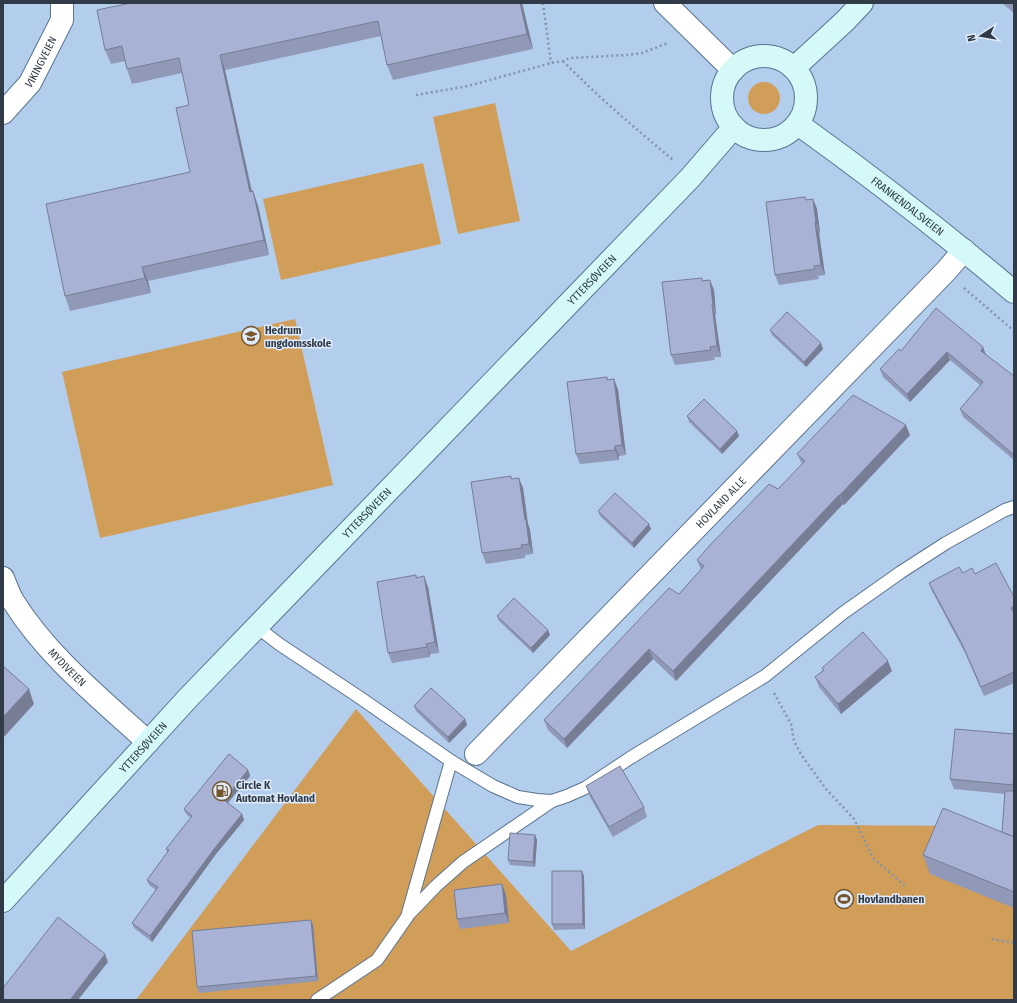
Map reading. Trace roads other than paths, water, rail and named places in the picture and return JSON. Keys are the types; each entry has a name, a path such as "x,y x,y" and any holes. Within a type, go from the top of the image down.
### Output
{"main road":[{"path":"794,68 845,21 862,3"},
{"path":"763,56 780,59 794,68 803,80 806,95 805,110 798,124 784,135 767,140 749,138 734,127 725,114 722,99 724,83 732,70 746,60 763,56"},
{"name":"FRANKENDALSVEIEN","path":"798,124 853,163 964,250 1014,292"},
{"name":"YTTERSØVEIEN","path":"3,901 188,698 690,178 734,127"}],"street":[{"name":"VIKINGVEIEN","path":"3,113 30,83 62,20 62,3"},
{"path":"664,3 732,70"},
{"name":"HOVLAND ALLE","path":"476,754 941,277 964,250"},
{"name":"MYDIVEIEN","path":"3,578 12,600 41,639 83,685 148,742"}],"lane":[{"path":"257,627 279,644 451,761 493,786 518,797 537,800 552,800 567,796 585,788 630,758 765,676 843,613 902,572 946,543 1005,510 1014,507"},
{"path":"407,917 451,761"},
{"path":"317,1000 377,960 407,917 436,886 463,862 552,800"}],"place":[{"name":"Hedrum ungdomsskole","path":"251,336"},
{"name":"Circle K Automat Hovland","path":"222,791"},
{"name":"Hovlandbanen","path":"844,899"}]}
